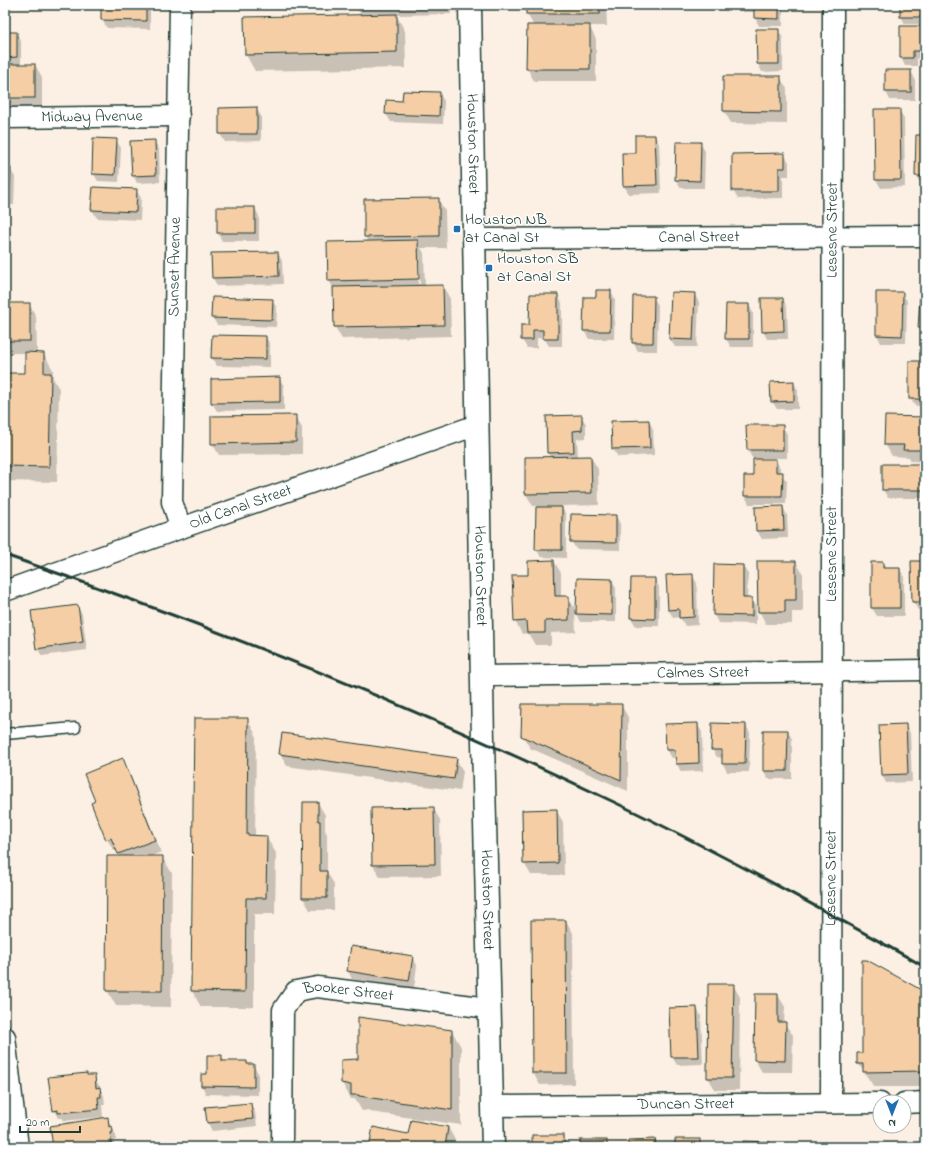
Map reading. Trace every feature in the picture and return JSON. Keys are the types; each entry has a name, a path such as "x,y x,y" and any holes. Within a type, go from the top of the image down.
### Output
{"street":[{"name":"Sunset Avenue","path":"180,5 172,383 172,502 181,528"},
{"name":"Houston Street","path":"470,5 473,239 493,1147"},
{"name":"Lesesne Street","path":"831,1103 833,5"},
{"name":"Midway Avenue","path":"5,118 178,116"},
{"name":"Canal Street","path":"473,239 925,236"},
{"name":"Old Canal Street","path":"5,591 477,425"},
{"name":"Calmes Street","path":"482,676 925,670"},
{"name":"Booker Street","path":"282,1147 283,1010 296,991 317,987 489,1008"},
{"path":"5,1037 18,1147"},
{"path":"912,1102 925,1102"},
{"name":"Duncan Street","path":"492,1106 872,1103"}],"lane":[{"path":"5,734 75,728"}],"building":[{"path":"101,5 146,5 146,21 101,20"},
{"path":"526,5 600,5 600,14 526,14"},
{"path":"754,5 779,5 779,19 754,18"},
{"path":"900,5 925,5 925,17 900,17"},
{"path":"397,14 397,52 245,55 244,17"},
{"path":"527,25 590,25 590,69 526,69"},
{"path":"900,26 925,26 925,51 913,51 913,58 900,58"},
{"path":"756,29 779,29 779,64 757,64"},
{"path":"5,32 17,32 17,57 5,58"},
{"path":"5,64 35,64 35,98 5,98"},
{"path":"885,70 911,70 911,92 885,92"},
{"path":"723,76 781,76 781,112 723,111"},
{"path":"403,91 440,92 439,116 385,114 386,100 402,101"},
{"path":"257,107 257,134 219,134 219,108"},
{"path":"874,109 900,109 901,180 875,180"},
{"path":"635,135 655,135 657,185 623,186 622,153 635,153"},
{"path":"916,135 925,135 925,176 915,176"},
{"path":"93,138 117,139 115,175 92,174"},
{"path":"155,140 156,175 132,176 130,141"},
{"path":"676,142 701,142 700,181 675,180"},
{"path":"785,153 785,168 779,168 779,191 732,191 732,154"},
{"path":"5,168 11,168 9,197 5,197"},
{"path":"93,187 137,189 136,212 91,210"},
{"path":"439,198 439,236 364,237 364,199"},
{"path":"217,207 255,207 255,233 217,233"},
{"path":"418,240 419,279 328,281 327,242"},
{"path":"278,252 279,276 212,278 211,253"},
{"path":"443,285 444,325 334,327 333,287"},
{"path":"596,290 611,290 610,331 583,331 584,297 596,297"},
{"path":"671,292 695,293 693,340 669,339"},
{"path":"876,292 903,292 902,336 876,335"},
{"path":"530,294 558,294 558,339 543,339 543,330 533,330 533,340 521,340 521,325 529,325"},
{"path":"633,296 654,296 653,343 632,343"},
{"path":"212,297 273,299 272,320 211,318"},
{"path":"920,297 925,298 925,328 918,328"},
{"path":"761,298 783,298 784,331 762,332"},
{"path":"5,303 30,303 30,341 5,341"},
{"path":"726,304 749,304 749,339 725,339"},
{"path":"212,335 266,336 266,359 211,358"},
{"path":"25,352 44,353 44,373 51,373 49,467 5,466 5,373 25,373"},
{"path":"909,361 925,361 925,399 909,399"},
{"path":"280,377 280,402 211,403 211,379"},
{"path":"794,381 794,401 771,402 770,382"},
{"path":"296,415 296,442 211,444 211,416"},
{"path":"582,415 582,430 573,431 574,452 547,453 546,416"},
{"path":"885,416 925,417 925,450 903,450 904,445 884,445"},
{"path":"649,420 650,448 612,449 611,421"},
{"path":"746,425 783,425 783,450 747,450"},
{"path":"591,456 592,493 525,494 525,457"},
{"path":"753,459 776,459 776,472 783,472 782,496 744,496 744,476 753,476"},
{"path":"882,464 925,464 925,490 882,490"},
{"path":"783,506 784,530 756,531 755,507"},
{"path":"536,507 562,507 562,550 535,550"},
{"path":"571,514 616,515 616,543 570,542"},
{"path":"554,560 555,596 569,596 569,620 545,621 545,633 527,633 526,621 514,622 512,575 528,575 528,561"},
{"path":"757,561 796,561 796,600 785,600 785,612 758,612"},
{"path":"911,561 925,561 925,602 912,602"},
{"path":"871,562 883,562 883,568 900,568 900,608 871,608"},
{"path":"714,564 743,565 743,598 752,598 752,616 713,615"},
{"path":"693,574 694,617 679,618 679,609 668,610 666,575"},
{"path":"577,578 612,579 612,615 576,614"},
{"path":"631,578 655,578 655,619 630,618"},
{"path":"78,605 83,642 36,649 31,611"},
{"path":"522,704 622,704 621,780 521,736"},
{"path":"194,718 248,718 247,835 267,836 266,898 246,898 245,992 191,991"},
{"path":"698,723 699,763 676,764 675,750 666,750 665,724"},
{"path":"712,723 746,724 745,764 722,764 722,750 711,750"},
{"path":"906,724 908,774 881,775 879,725"},
{"path":"922,726 925,726 925,765 923,765"},
{"path":"763,730 788,730 787,771 763,771"},
{"path":"282,733 457,758 454,779 279,754"},
{"path":"123,758 155,840 118,854 111,838 106,840 91,803 95,801 84,774"},
{"path":"303,802 318,802 318,821 320,821 320,871 327,871 327,898 302,898"},
{"path":"434,807 435,864 372,865 371,808"},
{"path":"557,809 558,863 523,864 522,810"},
{"path":"107,856 163,856 162,991 106,991"},
{"path":"531,920 566,920 567,1073 532,1073"},
{"path":"351,946 413,956 409,981 347,971"},
{"path":"862,960 867,960 925,992 925,1071 863,1072 863,1064 857,1064 857,1053 862,1053"},
{"path":"708,984 734,984 732,1078 707,1078"},
{"path":"755,994 778,994 778,1022 786,1022 785,1061 754,1060"},
{"path":"697,1007 699,1057 671,1057 669,1008"},
{"path":"358,1017 452,1030 452,1110 351,1095 351,1085 341,1083 341,1060 358,1059"},
{"path":"207,1055 222,1055 222,1061 247,1061 247,1064 254,1064 254,1087 201,1086 201,1074 207,1074"},
{"path":"87,1073 87,1075 95,1075 96,1088 100,1087 101,1097 98,1097 99,1109 58,1113 58,1110 53,1111 48,1077"},
{"path":"251,1103 253,1119 207,1123 205,1107"},
{"path":"108,1117 109,1127 112,1126 113,1132 110,1133 112,1147 53,1147 50,1126"},
{"path":"411,1120 448,1127 445,1147 369,1147 373,1127 408,1134"},
{"path":"532,1135 564,1135 564,1147 532,1147"},
{"path":"655,1139 656,1147 628,1147 628,1140"},
{"path":"675,1139 700,1139 700,1147 675,1147"},
{"path":"580,1140 607,1140 607,1147 580,1147"},
{"path":"743,1141 770,1142 770,1147 743,1147"},
{"path":"817,1143 843,1144 843,1147 817,1147"},
{"path":"885,1144 912,1144 912,1147 885,1147"}],"railway":[{"path":"5,555 160,610 314,670 466,734 616,803 694,842 810,903 925,967"}],"place":[{"name":"Houston NB at Canal St","path":"457,229"},
{"name":"Houston SB at Canal St","path":"489,268"}]}
